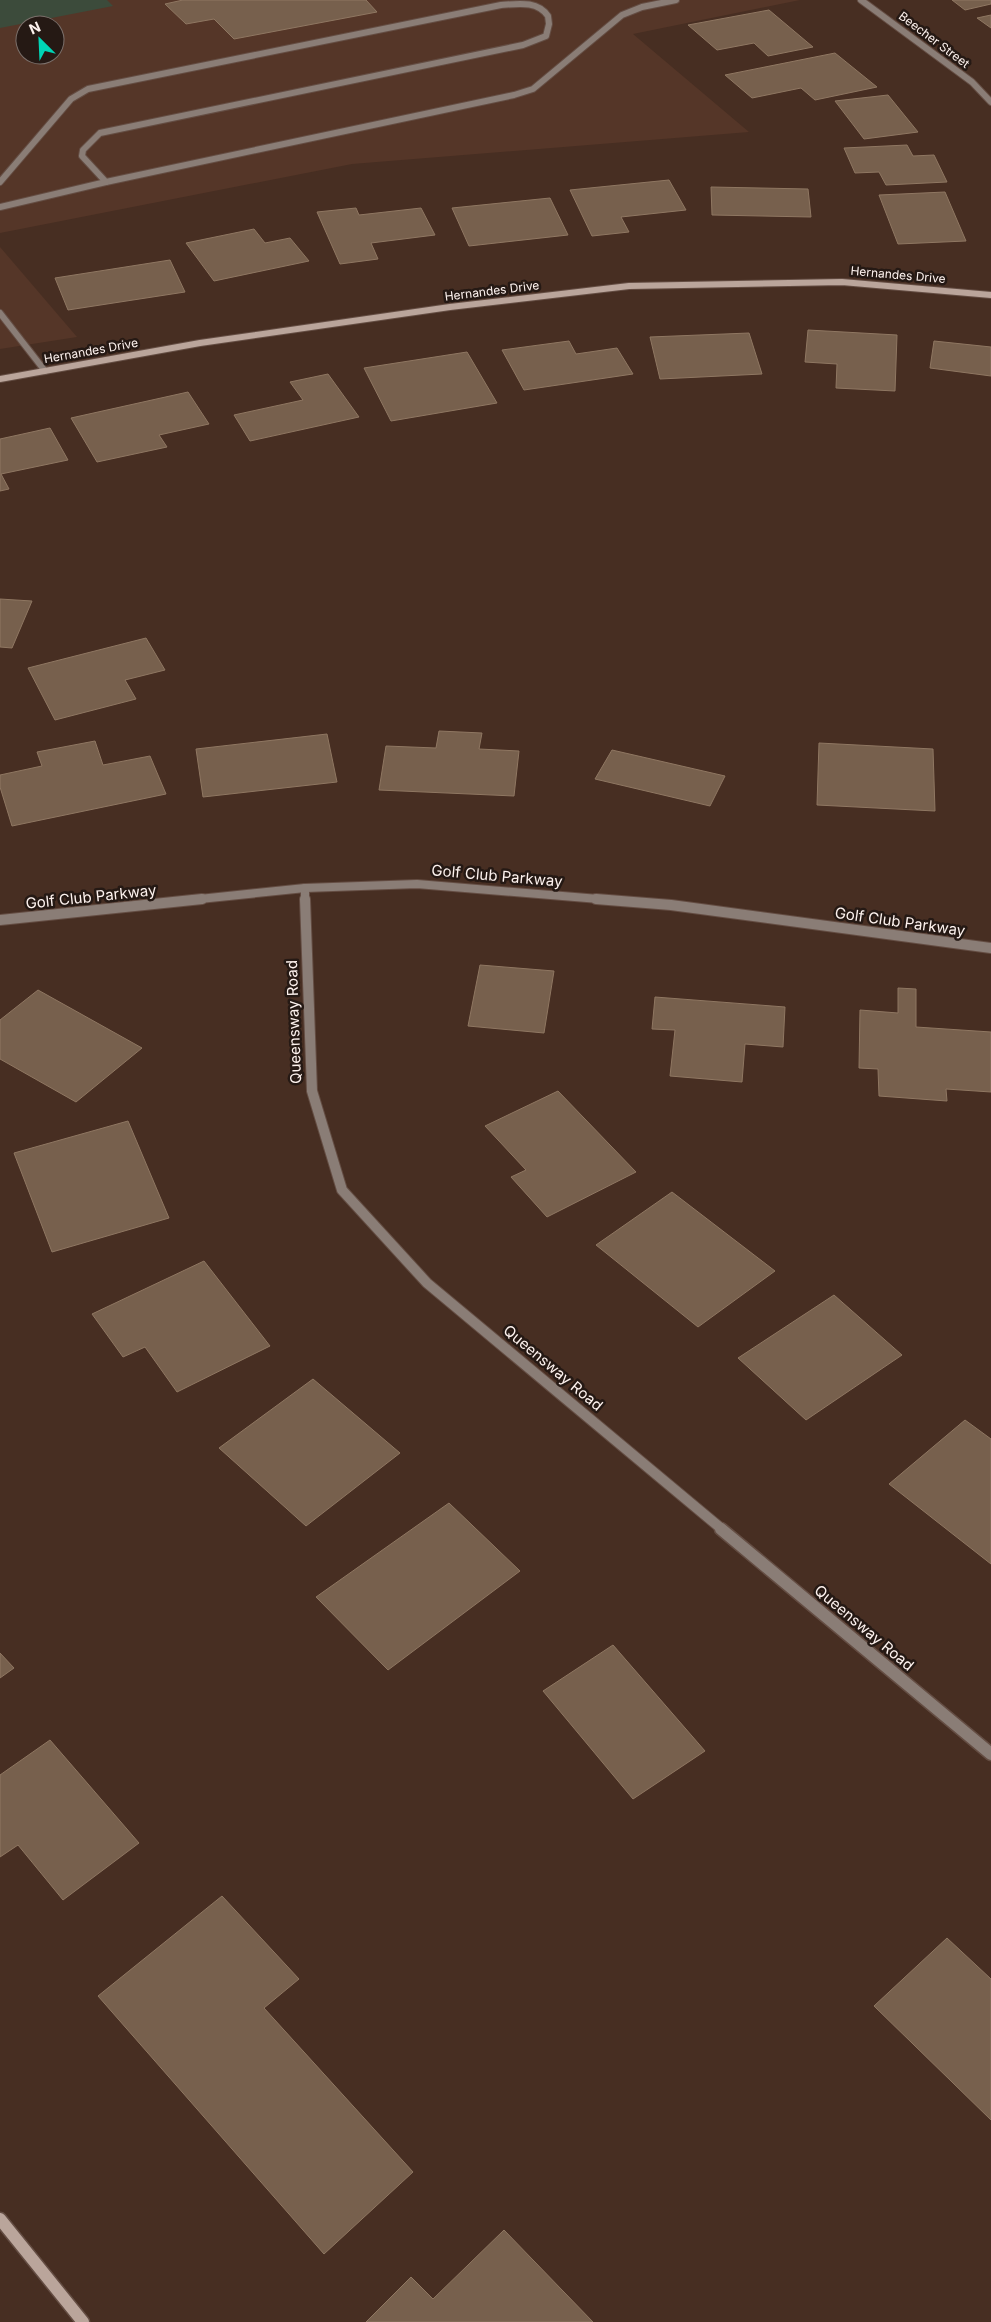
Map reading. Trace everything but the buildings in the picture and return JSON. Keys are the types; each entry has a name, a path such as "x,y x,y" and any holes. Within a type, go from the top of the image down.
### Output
{"street":[{"path":"0,207 106,182 514,95 533,89 622,15 642,7 676,0"},
{"name":"Beecher Street","path":"861,0 972,82 991,102"},
{"path":"0,182 71,99 88,89 501,5 522,3 542,7 547,12 549,26 546,36 523,45 100,133 83,150 82,156 90,168 106,182"},
{"name":"Hernandes Drive","path":"0,379 200,342 450,307 628,286 842,282 991,295"},
{"path":"0,312 45,371"},
{"name":"Golf Club Parkway","path":"0,920 305,888 417,884 662,904 991,948"},
{"name":"Queensway Road","path":"305,888 312,1091 342,1190 427,1283 991,1754"},
{"path":"0,2219 82,2322"}],"shaded area":[{"path":"0,0 800,0 633,34 749,132 352,164 0,233"},
{"path":"0,247 77,337 0,349"}],"green space":[{"path":"0,0 107,0 113,6 65,15 15,15 15,25 0,28"}]}
